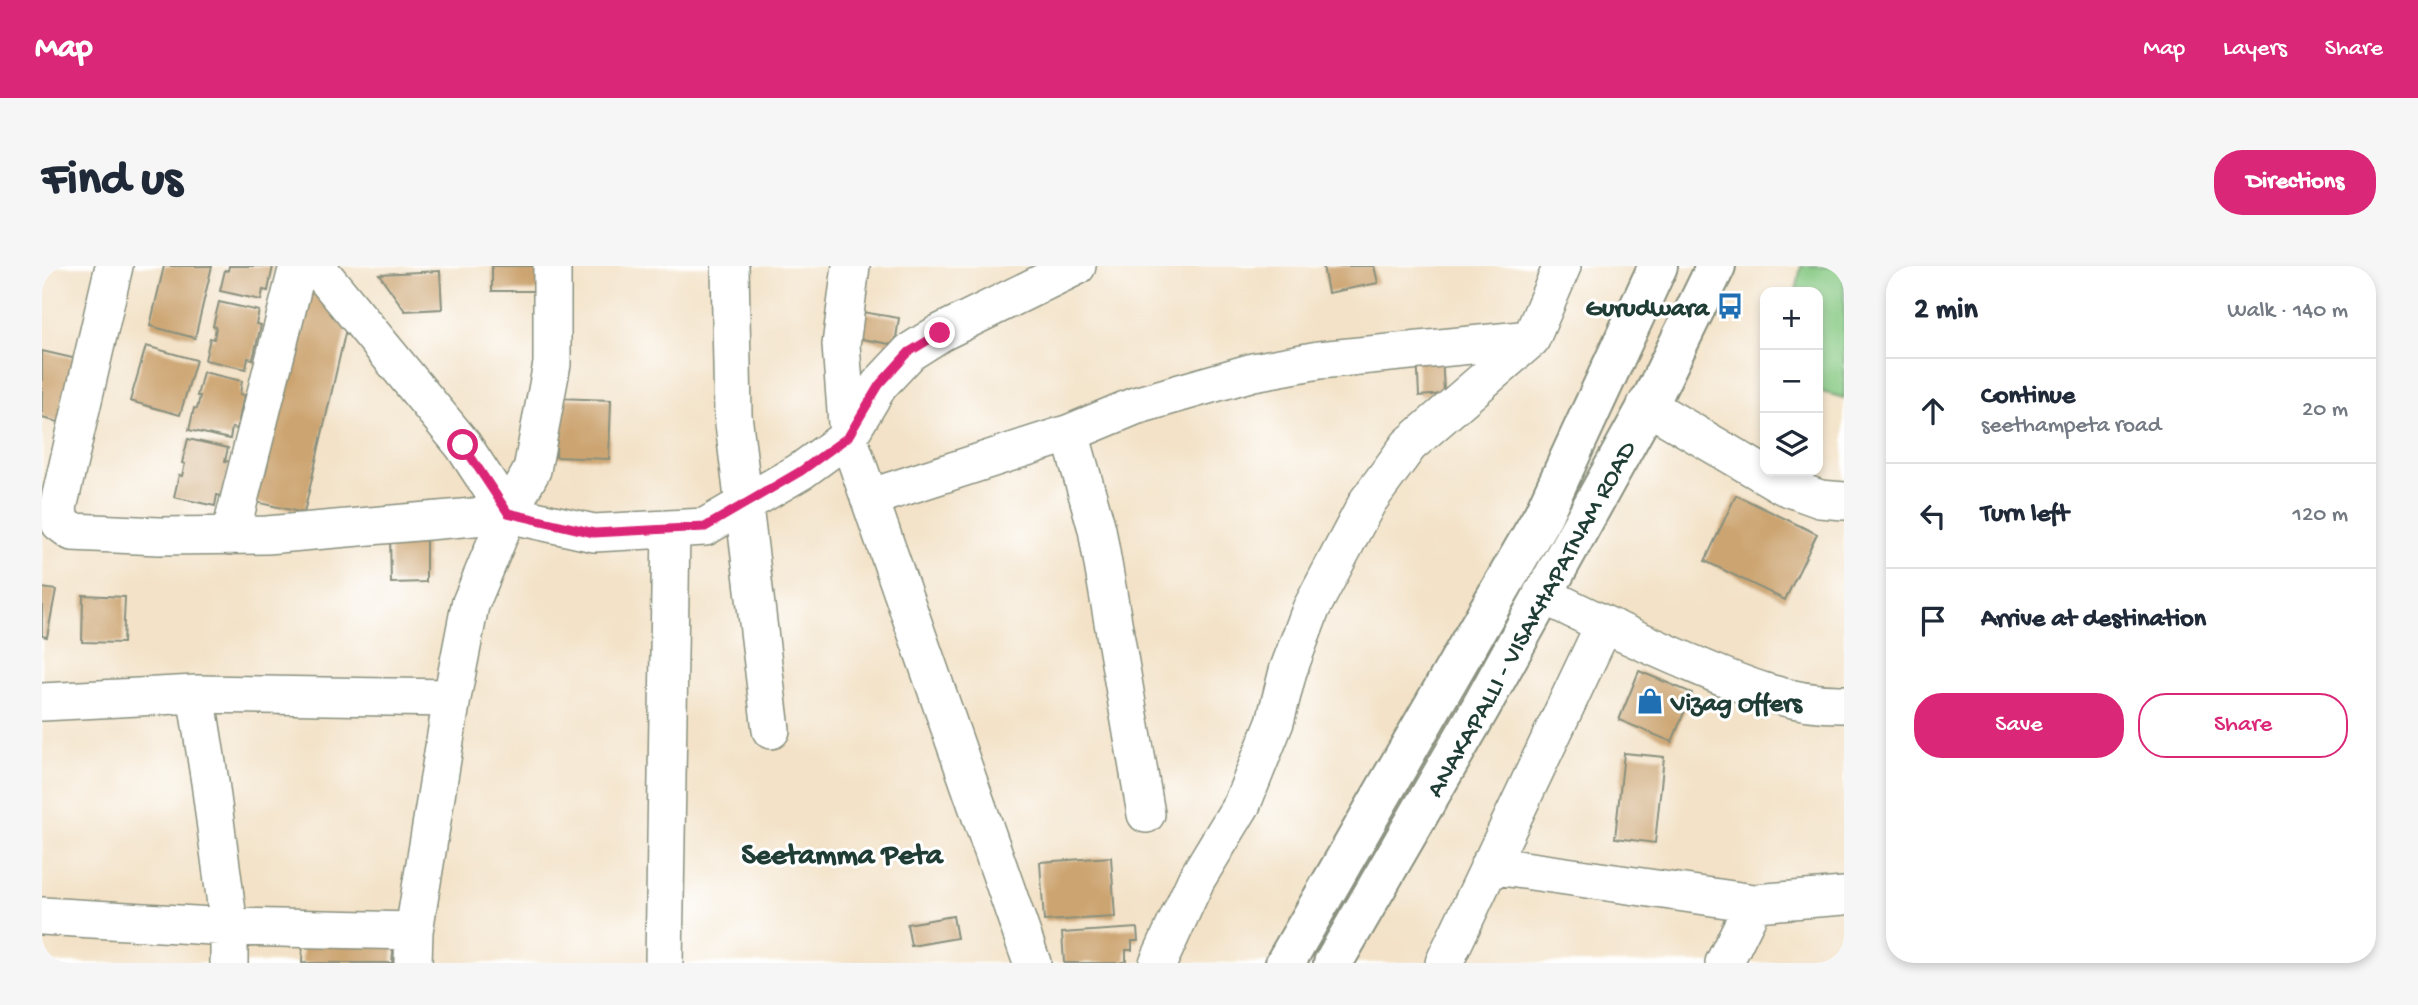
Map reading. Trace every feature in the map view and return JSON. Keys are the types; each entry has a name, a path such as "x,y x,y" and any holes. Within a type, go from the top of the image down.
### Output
{"main road":[{"name":"ANAKAPALLI - VISAKHAPATNAM ROAD","path":"1285,963 1543,515 1658,266"},
{"name":"ANAKAPALLI - VISAKHAPATNAM ROAD","path":"1333,963 1480,707 1646,405 1716,266"}],"street":[{"path":"114,266 58,508 61,523 72,532 159,536 267,535 508,513 594,533 705,527 801,471 848,437 879,385 909,352 940,333 1077,266"},
{"path":"230,536 298,266"},
{"path":"316,266 463,445 508,513"},
{"path":"42,916 229,927 413,947 452,698 470,605 508,513 532,470 552,364 552,266"},
{"path":"730,266 733,415 771,730"},
{"path":"851,266 841,345 848,437 1032,963"},
{"path":"1158,963 1196,880 1242,804 1275,723 1289,671 1311,609 1368,500 1409,445 1531,339 1562,266"},
{"path":"869,498 1070,433 1135,406 1253,372 1320,360 1531,339"},
{"path":"1646,405 1784,486 1820,499 1844,502"},
{"path":"1070,433 1097,530 1146,814"},
{"path":"664,963 671,529"},
{"path":"1542,594 1604,625 1754,690 1797,701 1844,704"},
{"path":"1444,963 1604,625"},
{"path":"42,702 195,694 452,698"},
{"path":"195,694 210,782 229,927 229,963"},
{"path":"1489,865 1754,903 1844,896"},
{"path":"1724,963 1754,903"}],"green space":[{"path":"1801,266 1844,266 1844,398 1823,392 1823,287 1797,287"}],"building":[{"path":"164,266 212,266 195,338 150,326"},
{"path":"229,266 273,266 268,291 263,290 261,300 220,291 225,270 228,271"},
{"path":"492,266 544,266 544,291 492,291"},
{"path":"1323,266 1374,266 1378,283 1328,293"},
{"path":"316,270 349,316 304,513 247,500"},
{"path":"440,271 442,309 405,311 379,274"},
{"path":"219,302 259,311 256,324 261,325 253,359 248,358 246,369 205,360 210,338 214,339 216,327 213,326"},
{"path":"856,311 899,318 895,345 851,337"},
{"path":"146,346 196,360 180,415 130,401"},
{"path":"42,351 90,362 75,426 42,418"},
{"path":"1442,352 1444,394 1419,396 1417,353"},
{"path":"203,372 242,381 240,394 244,395 237,429 232,428 230,439 189,430 194,408 197,409"},
{"path":"557,398 611,400 609,459 556,457"},
{"path":"188,439 228,448 225,461 230,462 222,496 217,495 215,506 174,497 179,475 182,476 185,464 182,463"},
{"path":"1736,495 1817,534 1785,600 1705,561"},
{"path":"426,534 426,582 391,583 390,535"},
{"path":"42,588 56,590 47,637 42,636"},
{"path":"83,595 125,597 123,643 82,642"},
{"path":"1639,671 1692,693 1672,742 1619,720"},
{"path":"1624,753 1664,757 1655,843 1615,838"},
{"path":"1111,857 1115,917 1044,921 1040,862"},
{"path":"953,916 957,938 911,946 907,924"},
{"path":"1137,928 1138,941 1132,941 1132,950 1126,950 1126,961 1064,963 1062,933"},
{"path":"303,935 394,940 392,963 302,963"}],"place":[{"name":"Gurudwara","path":"1730,306"},
{"name":"Vizag Offers","path":"1650,701"}],"district":[{"name":"Seetamma Peta","path":"842,853"}],"route":[{"path":"463,445 508,513 594,533 705,527 801,471 848,437 879,385 909,352 940,333"}]}
